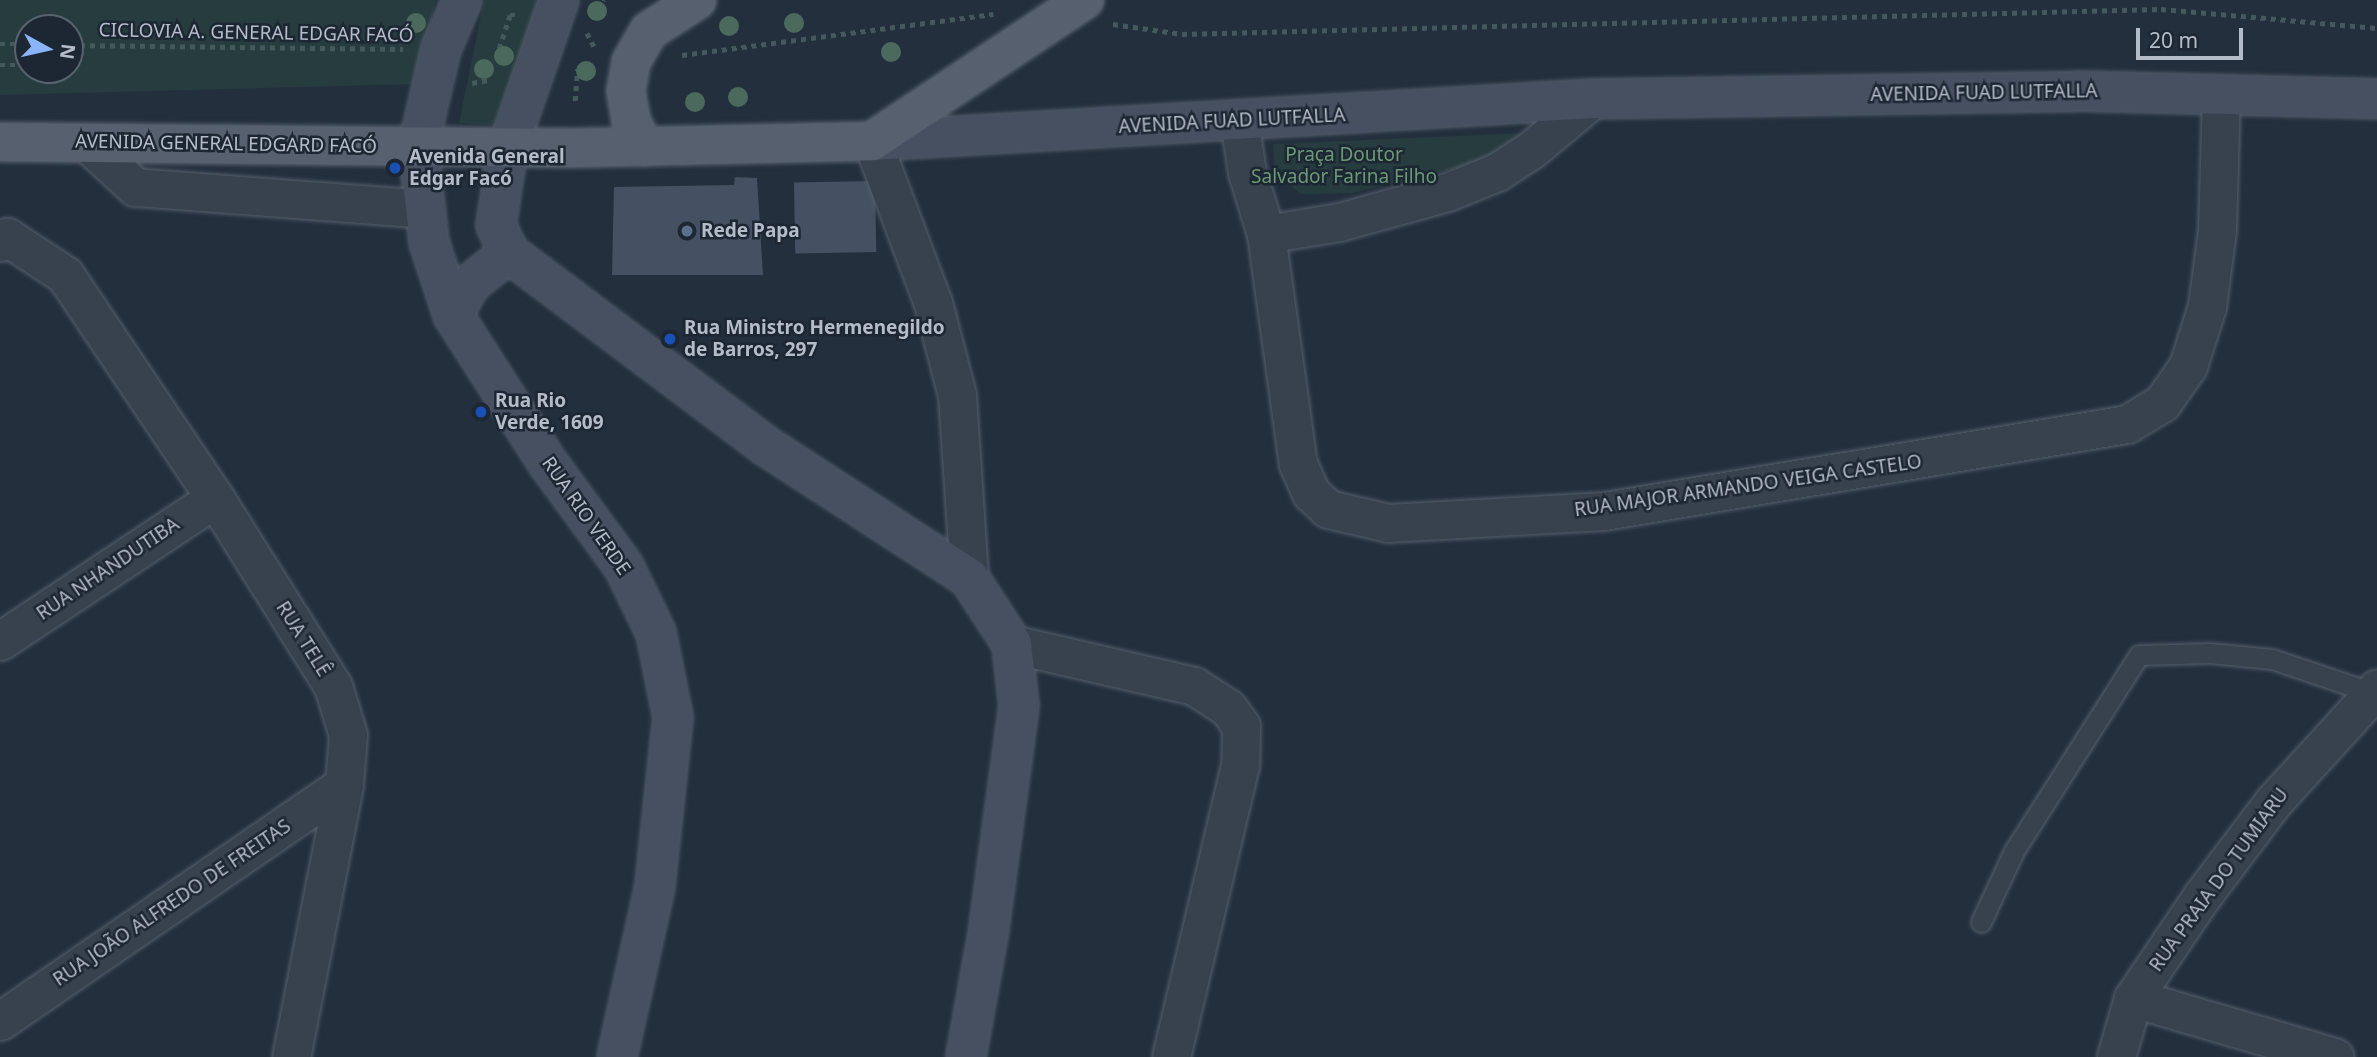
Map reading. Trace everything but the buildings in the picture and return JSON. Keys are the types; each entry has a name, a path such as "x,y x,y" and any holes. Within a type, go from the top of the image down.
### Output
{"main road":[{"path":"644,147 631,120 626,90 631,62 649,31 697,0"},
{"path":"872,141 1075,8"},
{"name":"AVENIDA GENERAL EDGARD FACÓ","path":"0,142 644,147 872,141"}],"street":[{"name":"RUA RIO VERDE","path":"462,0 441,49 418,147 429,242 453,315 547,462 624,567 656,633 673,717 654,886 617,1057"},
{"path":"559,0 508,147 496,225 509,253 766,446 969,578 1012,644 1019,706 989,929 967,1057"},
{"name":"AVENIDA FUAD LUTFALLA","path":"872,141 1592,99 2077,91 2377,99"},
{"name":"RUA MAJOR ARMANDO VEIGA CASTELO","path":"1239,120 1247,172 1266,234 1298,464 1311,493 1328,509 1388,523 1604,511 1724,494 2127,424 2162,403 2188,366 2207,306 2217,230 2221,94"},
{"path":"1266,234 1339,222 1447,192 1497,172 1592,99"},
{"path":"872,141 933,303 957,396 969,578"},
{"path":"86,142 135,187 425,209"},
{"name":"RUA TELÊ","path":"0,242 7,237 65,275 121,363 215,498 333,686 348,735 344,785 291,1057"},
{"path":"453,315 470,284 509,253"},
{"name":"RUA NHANDUTIBA","path":"0,641 215,498"},
{"path":"1012,644 1195,686 1228,708 1241,726 1240,765 1171,1057"},
{"name":"RUA PRAIA DO TUMIARU","path":"2116,1057 2133,998 2273,802 2376,692"},
{"name":"RUA JOÃO ALFREDO DE FREITAS","path":"0,1021 344,785"},
{"path":"2133,998 2335,1057"}],"lane":[{"path":"1981,922 2014,851 2139,655 2210,653 2273,659 2376,692"}],"path":[{"path":"591,30 603,0"},
{"path":"1075,8 1182,34 2161,9 2377,28"},
{"path":"631,62 999,14"},
{"name":"CICLOVIA A. GENERAL EDGAR FACÓ","path":"84,44 441,49"},
{"path":"575,101 582,55"}],"green space":[{"path":"0,0 436,0 416,84 0,95"},
{"path":"484,0 547,0 512,126 459,123"},
{"name":"Praça Doutor Salvador Farina Filho","path":"1527,133 1480,162 1352,193 1301,194 1275,174 1273,144"}],"place":[{"name":"Avenida General Edgar Facó","path":"395,168"},
{"name":"Rede Papa","path":"687,231"},
{"name":"Rua Ministro Hermenegildo de Barros, 297","path":"670,339"},
{"name":"Rua Rio Verde, 1609","path":"481,412"}]}
